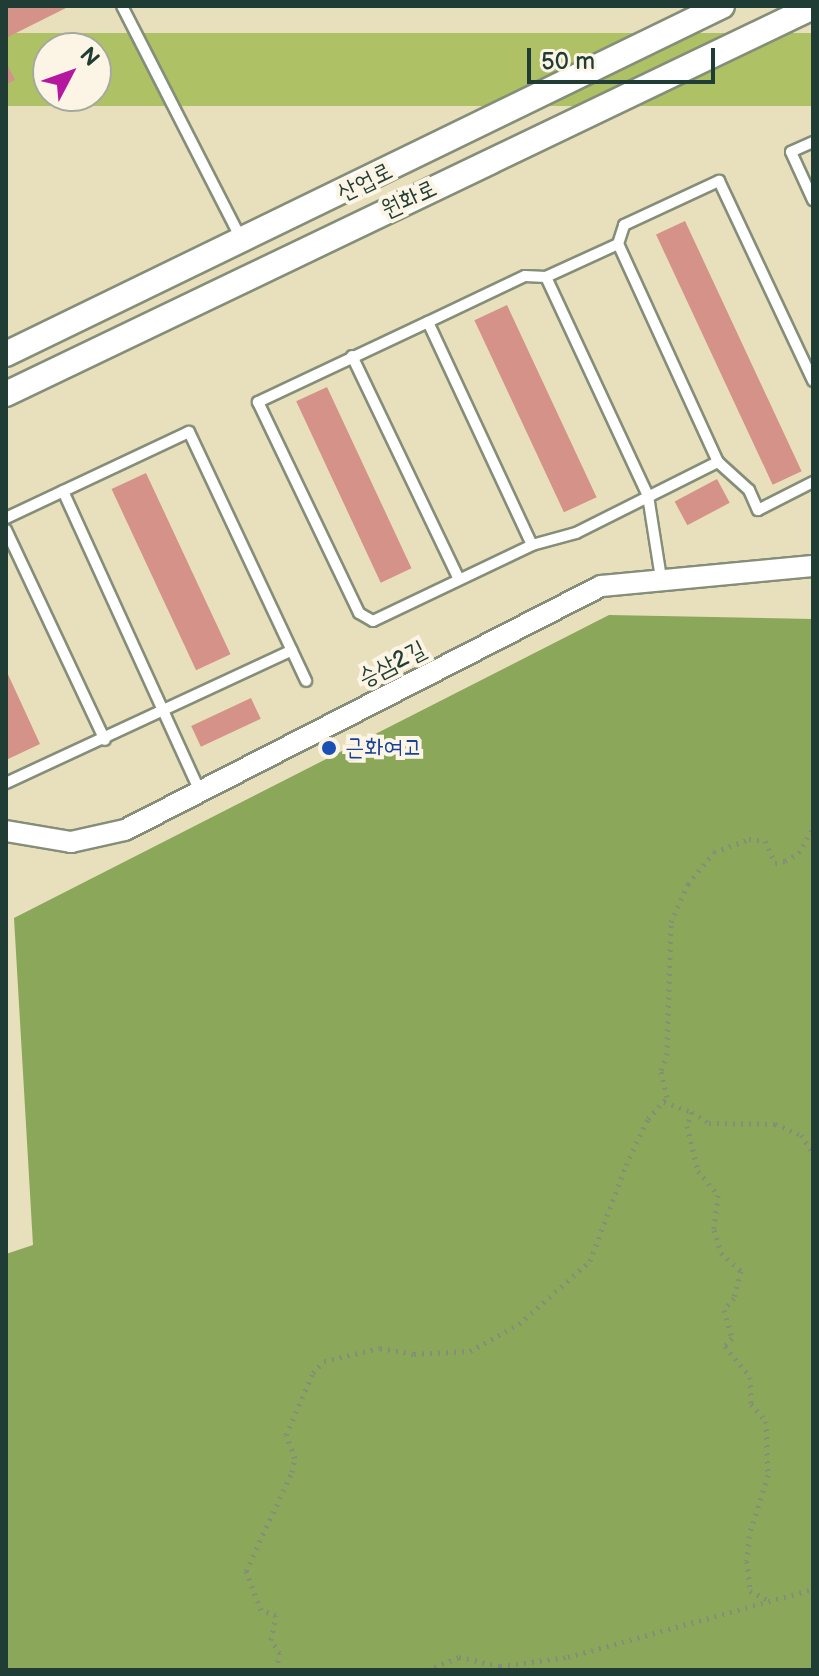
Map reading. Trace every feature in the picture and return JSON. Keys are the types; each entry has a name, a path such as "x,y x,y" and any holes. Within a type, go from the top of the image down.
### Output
{"street":[{"name":"산업로","path":"6,354 243,243 722,6"},
{"name":"원화로","path":"6,394 813,7"},
{"name":"승삼2길","path":"6,831 71,842 125,830 601,586 813,566"}],"lane":[{"path":"122,6 243,243"},
{"path":"813,142 791,152 813,200"},
{"path":"813,381 719,181 624,225 618,244 718,462 749,490 758,510 813,482"},
{"path":"618,244 546,277 525,276 258,402 359,613 373,621 532,545 576,533 718,462"},
{"path":"546,277 648,496 661,578"},
{"path":"428,322 532,545"},
{"path":"352,356 459,579"},
{"path":"6,518 189,432 306,681"},
{"path":"63,491 200,792"},
{"path":"6,530 105,740"},
{"path":"6,783 105,740 292,650"}],"path":[{"path":"276,1670 280,1653 271,1640 276,1615 261,1610 246,1571 292,1472 295,1458 286,1435 313,1373 324,1361 380,1348 422,1354 470,1351 519,1324 590,1261 620,1178 648,1119 664,1102 661,1070 667,1055 671,922 688,884 714,852 749,839 765,841 775,863 785,861 799,853 813,828"},
{"path":"664,1102 722,1125 775,1124 801,1135 813,1153"},
{"path":"692,1112 687,1126 698,1171 718,1195 714,1230 721,1253 741,1271 734,1298 724,1310 732,1338 725,1346 750,1377 751,1404 766,1421 763,1456 768,1475 749,1536 747,1561 750,1591 770,1601"},
{"path":"427,1670 459,1657 500,1666 568,1657 813,1589"}],"green space":[{"path":"6,33 32,33 32,106 6,106"},
{"path":"112,33 813,33 813,106 112,106"},
{"path":"609,615 813,619 813,1670 6,1670 6,1254 33,1245 14,918"}],"building":[{"path":"6,6 70,6 6,38"},
{"path":"6,62 15,80 6,84"},
{"path":"685,221 802,471 773,485 656,235"},
{"path":"507,305 597,497 564,512 474,320"},
{"path":"327,387 412,568 381,583 296,401"},
{"path":"146,473 231,654 196,670 112,489"},
{"path":"717,479 730,503 687,525 675,502"},
{"path":"6,670 40,744 6,760"},
{"path":"251,698 261,719 201,747 191,726"}],"place":[{"name":"근화여고","path":"329,748"}]}
